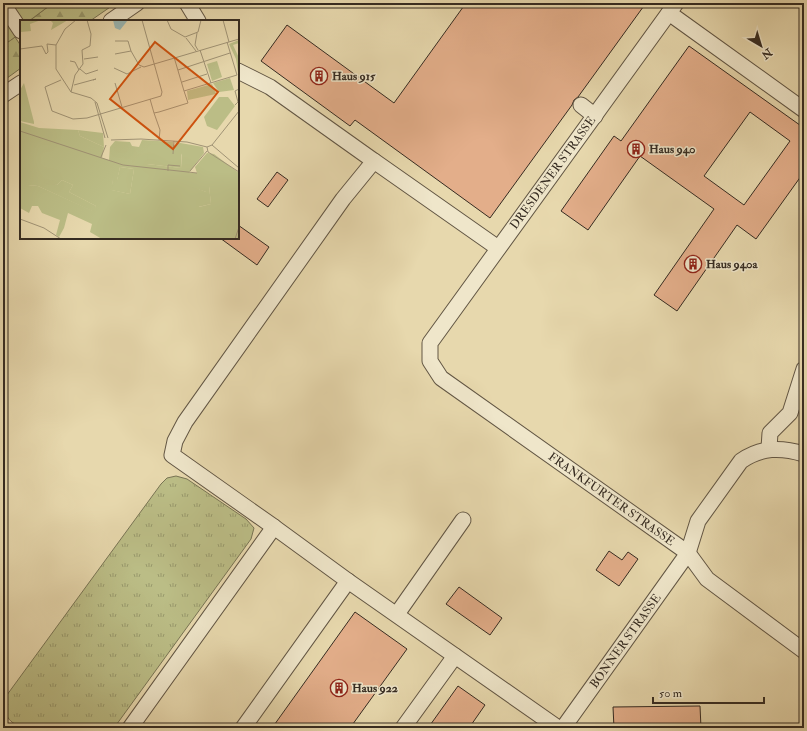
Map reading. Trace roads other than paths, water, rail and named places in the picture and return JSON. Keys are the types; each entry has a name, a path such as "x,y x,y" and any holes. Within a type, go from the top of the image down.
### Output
{"street":[{"path":"112,20 137,3"},
{"path":"187,3 197,20"},
{"path":"3,4 20,30"},
{"path":"672,8 804,110"},
{"name":"DRESDENER STRASSE","path":"430,343 672,8"},
{"path":"239,72 270,87 498,248"},
{"path":"3,95 20,84"},
{"path":"581,105 595,116"},
{"path":"374,161 338,205 185,422 175,442 172,455 348,581 558,728"},
{"name":"FRANKFURTER STRASSE","path":"430,343 430,361 441,378 688,554 707,579 804,651"},
{"path":"804,369 790,412 770,433 769,448 804,454"},
{"name":"BONNER STRASSE","path":"563,728 688,554 698,522 742,461 750,455 769,448"},
{"path":"397,614 463,520"},
{"path":"130,728 274,527"},
{"path":"243,728 348,581"},
{"path":"403,728 455,656"}],"place":[{"name":"Haus 915","path":"319,76"},
{"name":"Haus 940","path":"636,149"},
{"name":"Haus 940a","path":"693,264"},
{"name":"Haus 922","path":"339,688"}]}
